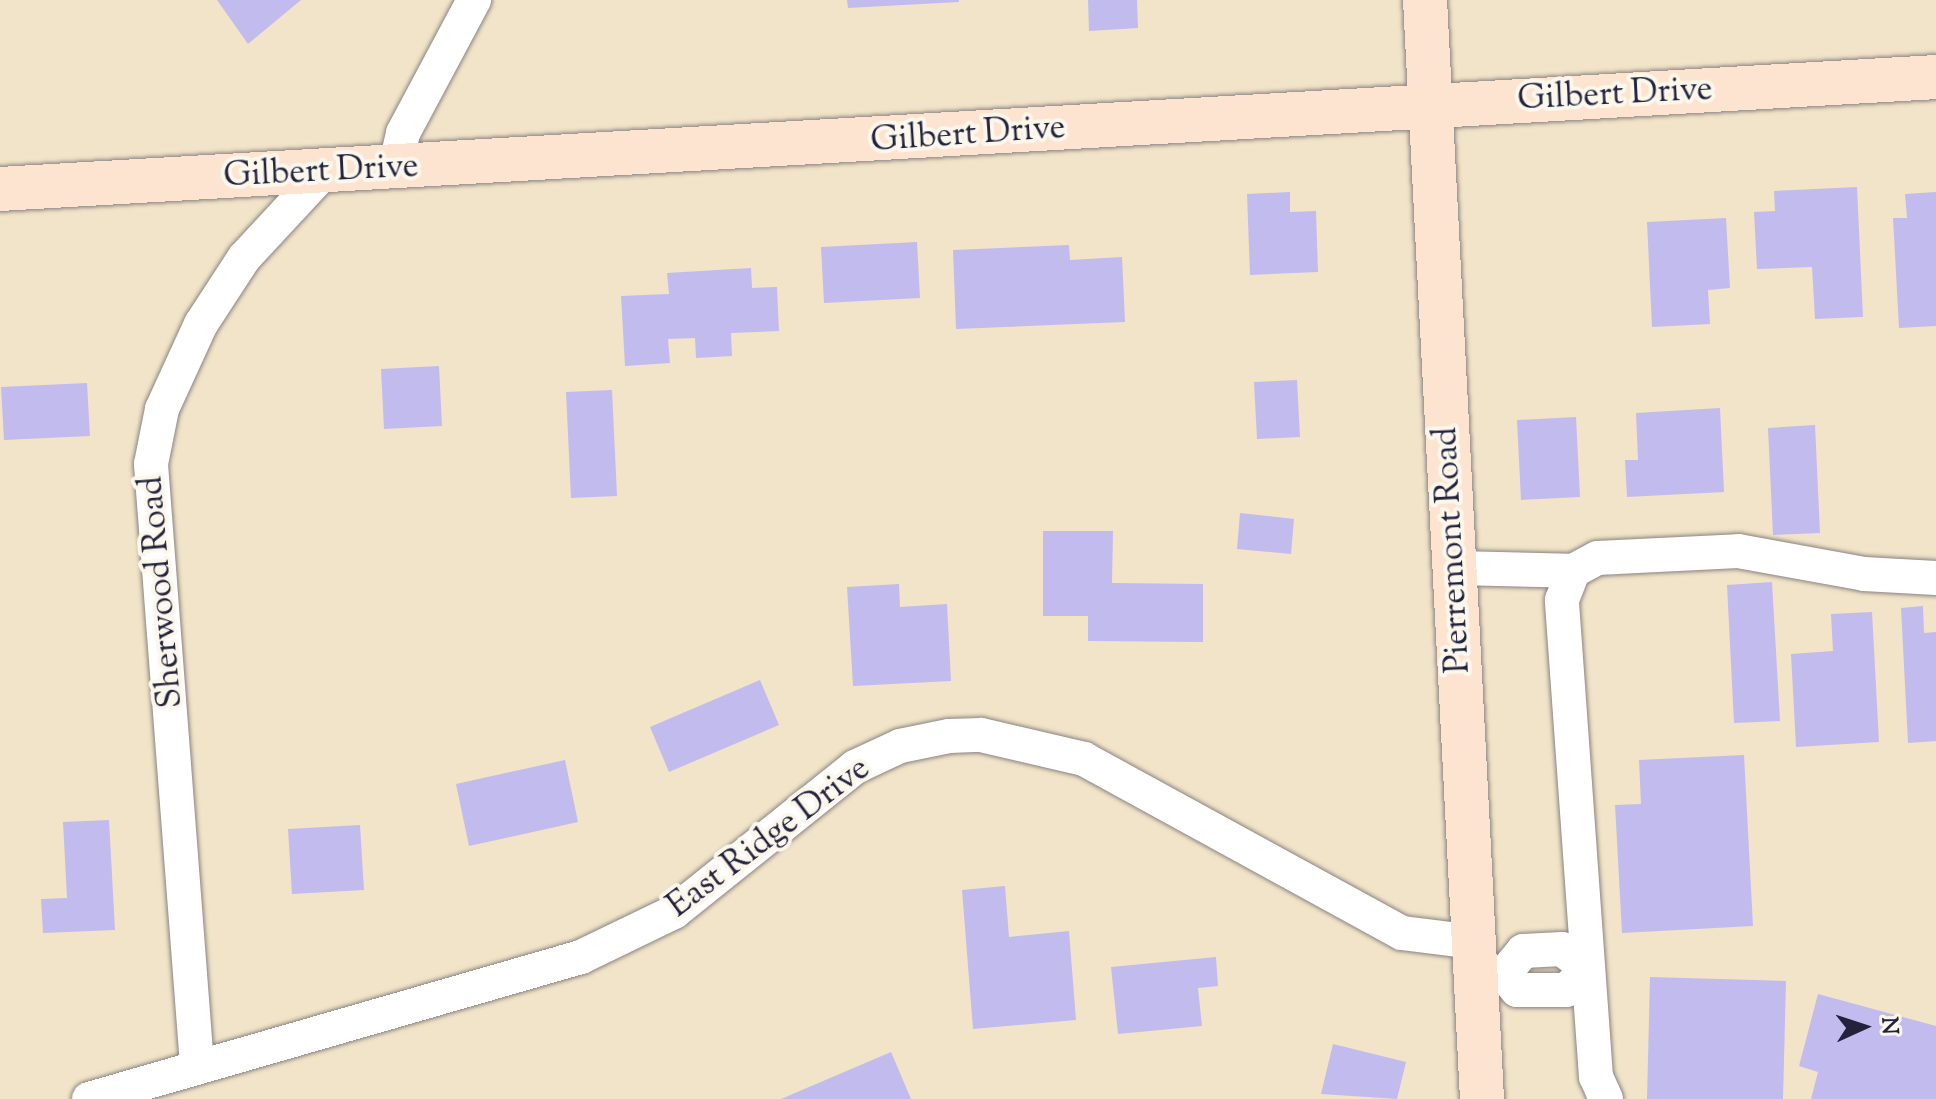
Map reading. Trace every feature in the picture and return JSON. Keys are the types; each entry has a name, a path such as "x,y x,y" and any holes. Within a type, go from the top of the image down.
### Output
{"street":[{"path":"395,168 409,121 474,0"},
{"name":"Pierremont Road","path":"1425,0 1454,568 1485,964 1482,1099"},
{"name":"Gilbert Drive","path":"0,189 1936,77"},
{"name":"Sherwood Road","path":"197,1065 151,464 172,382 201,324 244,258 324,172"},
{"path":"1454,568 1573,571 1597,558 1738,551 1864,574 1936,578"},
{"path":"1573,571 1562,600 1596,1077 1606,1099"},
{"name":"East Ridge Drive","path":"89,1099 197,1065 581,957 644,930 722,878 855,767 900,746 949,736 981,735 1084,759 1402,933 1485,964 1517,990 1566,990 1588,969"}],"building":[{"path":"217,0 301,0 248,44"},
{"path":"847,0 959,0 959,2 848,8"},
{"path":"1088,0 1137,0 1138,28 1089,31"},
{"path":"1857,187 1863,317 1815,319 1812,267 1757,269 1754,212 1775,211 1774,191"},
{"path":"1290,192 1290,212 1316,211 1318,272 1250,275 1247,194"},
{"path":"1936,192 1936,326 1899,328 1893,218 1907,218 1905,194"},
{"path":"1726,218 1730,288 1708,290 1710,324 1652,327 1647,222"},
{"path":"917,242 920,298 824,303 821,247"},
{"path":"1069,245 1070,260 1122,257 1125,322 956,329 953,250"},
{"path":"751,268 752,288 777,287 779,331 731,333 732,356 696,358 695,338 668,339 670,363 625,366 621,296 669,294 667,273"},
{"path":"439,366 442,426 384,429 381,369"},
{"path":"1297,380 1300,437 1257,439 1254,382"},
{"path":"87,383 90,436 4,440 1,387"},
{"path":"612,390 617,496 571,498 566,392"},
{"path":"1720,408 1724,492 1627,497 1625,460 1638,460 1636,413"},
{"path":"1576,417 1580,497 1521,500 1517,420"},
{"path":"1815,425 1820,533 1773,535 1768,428"},
{"path":"1240,513 1294,519 1291,554 1237,549"},
{"path":"1043,531 1113,531 1112,583 1203,584 1203,642 1088,641 1088,616 1043,616"},
{"path":"1772,582 1780,721 1734,723 1727,585"},
{"path":"899,584 900,607 947,604 951,681 853,686 847,587"},
{"path":"1923,606 1924,633 1936,632 1936,741 1908,743 1901,608"},
{"path":"1872,612 1879,742 1796,747 1791,654 1833,651 1831,614"},
{"path":"760,680 779,725 669,772 650,727"},
{"path":"1744,755 1753,926 1622,933 1615,805 1641,804 1639,760"},
{"path":"565,760 578,822 469,846 456,784"},
{"path":"109,820 115,930 43,933 41,899 67,898 63,822"},
{"path":"360,825 364,890 292,894 288,829"},
{"path":"1005,886 1009,937 1069,931 1076,1020 973,1029 962,890"},
{"path":"1216,957 1218,986 1198,988 1202,1026 1118,1034 1111,967"},
{"path":"1650,977 1786,981 1783,1099 1647,1099"},
{"path":"1818,994 1936,1026 1936,1099 1811,1099 1818,1072 1799,1066"},
{"path":"1333,1044 1406,1062 1397,1099 1321,1094"},
{"path":"891,1052 911,1099 781,1099"}]}
